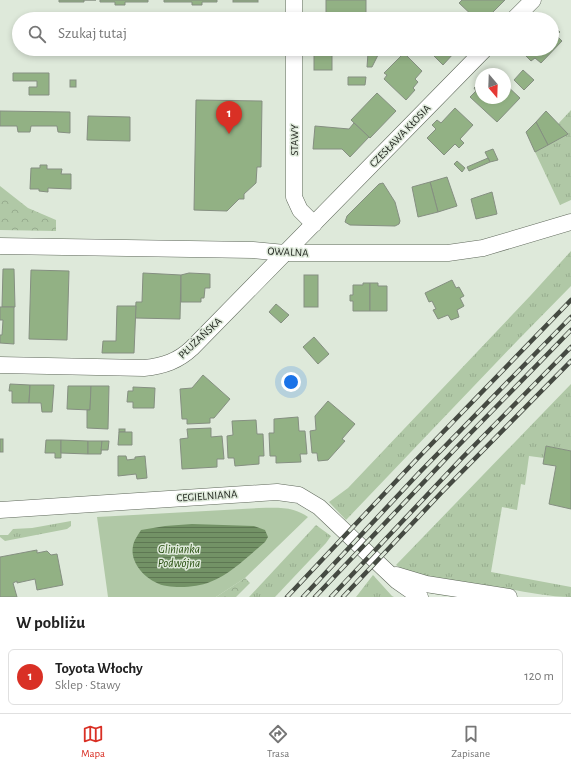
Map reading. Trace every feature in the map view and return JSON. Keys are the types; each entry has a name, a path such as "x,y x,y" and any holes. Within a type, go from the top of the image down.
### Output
{"street":[{"path":"294,0 294,12"},
{"path":"521,12 533,0"},
{"name":"STAWY","path":"294,56 294,196 300,210 314,224"},
{"name":"CZESŁAWA KŁOSIA","path":"314,224 478,56"},
{"name":"OWALNA","path":"0,246 253,250 285,253 448,253 483,248 571,222"},
{"name":"PŁUŻAŃSKA","path":"0,365 144,368 168,364 187,353 314,224"},
{"name":"CEGIELNIANA","path":"0,510 289,492 299,495 319,507 405,588 420,597"},
{"path":"387,570 413,581 509,597"}],"green space":[{"path":"571,110 571,200 560,205 535,152 567,134 558,124"},
{"path":"0,186 28,208 56,220 56,231 0,230"},
{"path":"571,251 571,286 346,520 329,502 348,488"},
{"path":"571,384 571,451 546,446 544,458 529,456 525,485 521,484 517,510 502,507 491,572 571,587 571,597 541,595 479,584 430,579 418,576 396,565"},
{"path":"259,508 291,509 308,517 245,578 216,597 108,597 97,517"},
{"path":"71,521 71,526 67,529 5,541 0,537 0,535 8,535 13,529 32,528"},
{"path":"316,525 331,536 326,543 275,597 249,597"},
{"path":"373,575 392,596 394,597 356,597"},
{"path":"245,578 250,583 236,597 216,597"},
{"path":"415,587 481,597 437,595"}],"water":[{"name":"Glinianka Podwójna","path":"192,524 254,526 265,530 268,537 265,542 246,559 218,579 205,584 189,587 167,586 154,582 142,572 134,560 133,546 141,530"}],"building":[{"path":"59,0 84,0 84,2 59,2"},
{"path":"100,0 148,0 148,2 125,2 125,5 115,5 115,2 100,2"},
{"path":"164,0 217,0 217,2 202,2 202,5 192,5 192,2 164,2"},
{"path":"233,0 258,0 258,2 233,2"},
{"path":"326,0 366,0 366,12 326,12"},
{"path":"462,0 505,0 493,12 469,12 459,3"},
{"path":"314,56 332,56 332,70 314,70"},
{"path":"368,56 378,56 372,67 367,67"},
{"path":"401,56 407,56 422,71 415,79 418,82 413,88 415,90 406,100 384,79 387,75 384,73"},
{"path":"434,56 451,56 443,65"},
{"path":"526,56 548,56 541,63 535,58 531,61"},
{"path":"523,70 534,80 524,90 514,80"},
{"path":"13,73 49,73 49,95 29,95 29,87 37,87 37,81 13,81"},
{"path":"348,77 366,77 365,85 348,85"},
{"path":"70,80 76,80 76,87 70,87"},
{"path":"511,90 520,98 497,122 478,104 511,104"},
{"path":"475,92 475,102 470,97"},
{"path":"377,93 396,111 370,138 351,120"},
{"path":"196,100 262,101 261,167 257,167 256,183 244,194 244,199 239,199 227,211 194,210"},
{"path":"455,108 473,125 460,139 464,143 459,148 455,144 444,155 427,138 436,129 432,125 437,120 441,123"},
{"path":"0,111 70,112 70,133 58,132 57,126 31,126 30,132 18,132 17,126 0,126"},
{"path":"546,111 568,134 548,145 536,122"},
{"path":"88,116 130,117 130,141 87,140"},
{"path":"536,122 548,145 535,152 526,132"},
{"path":"354,123 369,137 350,157 342,149 313,149 315,126 349,129"},
{"path":"493,149 498,160 490,162 485,152"},
{"path":"488,158 490,162 469,171 467,167"},
{"path":"457,161 465,168 462,172 454,164"},
{"path":"40,165 47,165 47,169 62,169 61,174 71,174 71,189 48,188 48,192 39,191 39,189 30,189 31,168 40,168"},
{"path":"447,177 457,206 438,212 430,182"},
{"path":"430,182 438,212 418,217 412,187"},
{"path":"383,183 395,202 400,221 399,224 395,226 350,225 345,222 347,216 379,184"},
{"path":"492,192 497,214 476,219 471,199"},
{"path":"3,269 14,269 15,307 2,307"},
{"path":"31,270 69,271 67,340 29,339"},
{"path":"143,273 181,275 180,319 135,318 136,302 142,302"},
{"path":"189,273 210,274 210,288 205,288 204,298 201,298 201,302 181,302 181,275"},
{"path":"304,275 318,275 318,307 304,307"},
{"path":"452,280 456,288 459,287 464,296 460,298 464,306 457,310 459,317 451,320 448,315 438,319 433,310 436,309 432,301 429,302 425,293"},
{"path":"363,283 370,283 370,311 353,311 353,301 350,301 350,295 353,295 353,285 363,285"},
{"path":"370,283 378,283 378,286 387,286 387,311 370,311"},
{"path":"276,304 289,315 281,323 269,312"},
{"path":"117,306 136,306 134,353 102,353 103,341 116,341"},
{"path":"0,307 14,307 14,344 0,343 3,320 0,320"},
{"path":"314,337 329,354 318,364 303,347"},
{"path":"203,375 230,399 214,418 210,418 210,423 187,424 187,419 182,419 180,389 192,388"},
{"path":"10,384 30,385 29,403 12,403 12,391 9,391"},
{"path":"30,385 54,385 52,412 42,412 41,403 29,403"},
{"path":"68,386 91,386 90,410 67,409"},
{"path":"91,386 109,386 108,429 87,428 87,410 90,410"},
{"path":"133,387 155,388 154,408 133,408 133,402 127,402 128,391 133,391"},
{"path":"328,401 355,424 342,439 345,441 328,460 318,461 317,453 312,453 310,431 316,430 315,416"},
{"path":"298,417 299,431 305,431 307,454 300,454 301,462 276,463 276,456 270,456 269,433 274,433 274,419"},
{"path":"256,420 257,434 263,434 264,456 259,456 259,464 235,466 234,458 228,458 227,436 233,435 232,421"},
{"path":"211,428 211,437 222,436 224,459 217,459 217,467 182,469 180,439 188,438 187,429"},
{"path":"119,429 125,429 125,432 119,432"},
{"path":"119,432 132,432 132,445 118,445"},
{"path":"0,439 3,439 3,452 0,452"},
{"path":"46,440 61,440 61,458 55,458 55,453 45,453"},
{"path":"61,440 88,441 88,454 61,453"},
{"path":"88,441 102,441 101,454 88,454"},
{"path":"102,441 109,441 108,450 101,450"},
{"path":"546,446 571,451 571,509 549,504 556,466 543,464"},
{"path":"118,456 126,456 127,460 145,456 147,478 137,479 136,474 118,476"},
{"path":"37,550 37,553 47,551 51,555 57,554 63,585 37,590 35,579 17,583 17,581 13,583 17,597 0,597 0,557"}],"railway":[{"path":"287,597 416,460 571,300"},
{"path":"303,597 418,474 571,317"},
{"path":"315,597 458,446 571,330"},
{"path":"331,597 462,458 571,347"},
{"path":"343,597 442,492 571,361"}],"place":[{"name":"Toyota Włochy","path":"229,134"}]}
